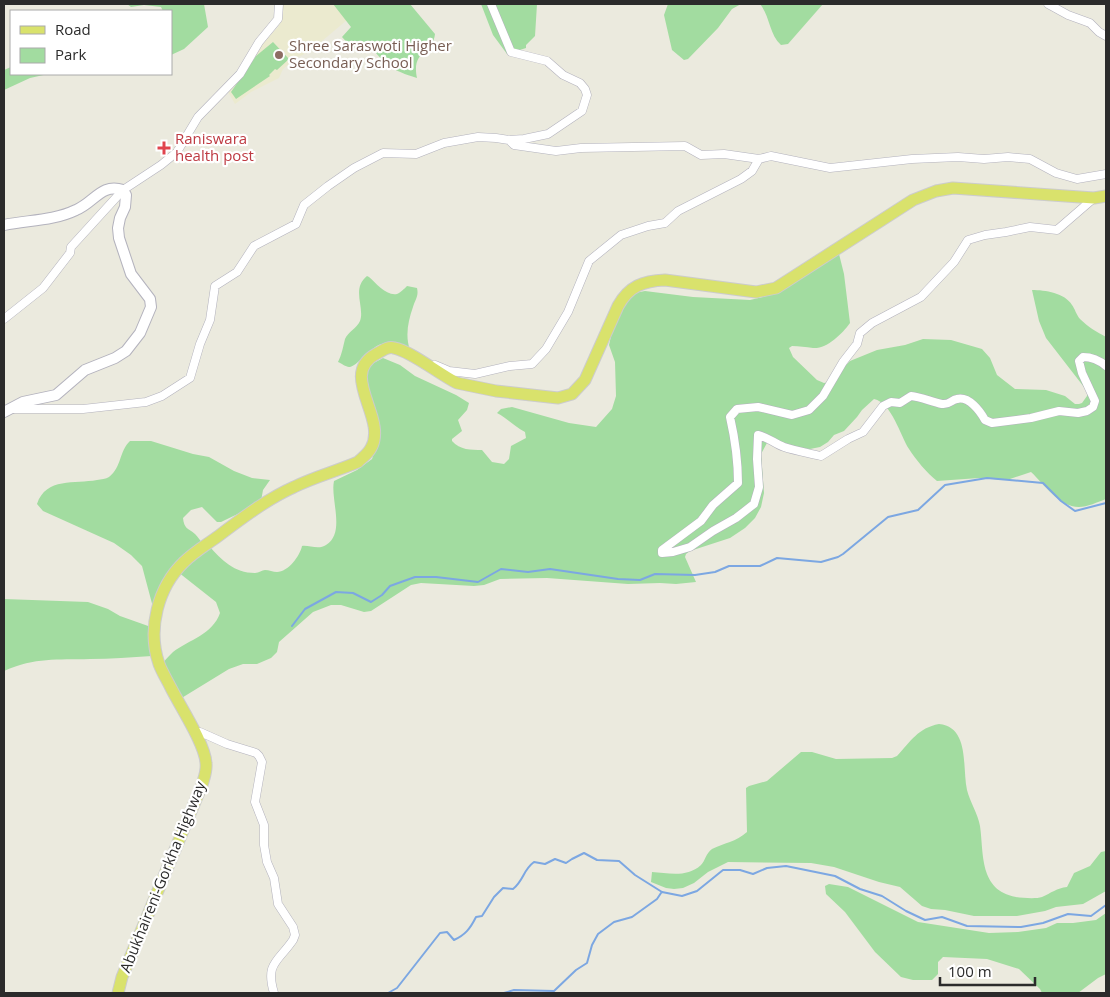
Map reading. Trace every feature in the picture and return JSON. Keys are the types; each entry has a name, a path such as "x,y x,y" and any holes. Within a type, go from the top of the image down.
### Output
{"main road":[{"name":"Abukhaireni-Gorkha Highway","path":"118,993 122,977 202,786 206,771 206,762 195,733 159,664 155,648 155,622 164,589 171,576 184,562 244,518 293,487 358,462 365,456 372,448 375,438 368,401 361,378 363,366 374,355 389,347 395,348 417,358 457,383 496,391 548,398 565,397 579,388 585,380 618,306 631,288 639,284 665,280 756,292 776,288 912,200 936,190 967,188 1094,198 1106,196"},
{"path":"4,225 36,221 65,214 77,210 105,189 123,190 126,195 125,208 120,218 119,238 131,274 150,300 151,307 140,333 126,351 115,358 85,370 56,395 23,402 4,410"}],"street":[{"path":"4,319 43,288 70,253 71,247 123,190 160,166 177,152 198,118 240,74 259,42 278,18 279,4"},
{"path":"4,410 108,407 126,403 146,402 162,396 190,378 200,344 210,320 215,286 237,272 254,246 296,224 304,206 354,168 383,152 416,154 444,143 478,137 509,140 548,134 582,111 587,95 580,83 563,75 547,61 511,52 491,4"},
{"path":"1048,4 1068,15 1090,23 1106,36"},
{"path":"509,140 514,145 556,151 581,148 686,146 701,154 724,154 759,159 771,156 830,168 912,159 1008,157 1030,159 1056,173 1077,179 1106,174"},
{"path":"417,358 448,370 475,374 510,366 532,364 546,349 568,312 589,261 620,235 665,223 678,211 741,179 752,171 759,159"},
{"path":"1094,198 1057,230 1030,227 984,235 968,240 954,262 921,297 872,323 860,333 856,344 822,396 810,410 792,415 758,407 736,409 730,418 735,438 738,483 713,505 701,521 662,550 662,553 690,547 736,518 754,504 759,487 758,435 765,436 775,444 821,456 848,438 863,432 883,406 891,402 900,403 911,396 941,404 949,404 956,399 962,399 980,410 984,420 992,423 1031,418 1059,411 1087,412 1093,407 1095,401 1082,373 1079,361 1083,357 1089,357 1100,360 1106,366"},
{"path":"195,733 200,732 227,744 256,753 262,762 255,802 264,825 264,845 267,862 274,878 278,904 293,927 295,935 271,969 270,981 274,993"}],"shaded area":[{"name":"Shree Saraswoti Higher Secondary School","path":"283,4 333,4 347,20 309,52 298,57 283,69 279,78 251,92 235,104 228,92 256,51 278,27"}],"green space":[{"path":"127,4 204,4 208,27 184,49 172,55 172,10 162,10 161,7 144,5 131,7"},
{"path":"333,4 410,4 435,34 430,45 417,62 417,78 391,67 371,47 352,48 342,37 351,27"},
{"path":"481,4 537,4 535,36 526,45 526,48 507,54 493,35"},
{"path":"668,4 741,4 732,9 718,28 688,59 684,60 672,50 664,15"},
{"path":"760,4 823,4 788,44 781,45 774,36"},
{"path":"273,42 289,59 277,70 275,69 270,76 236,99 231,92 256,56"},
{"path":"10,67 10,75 44,75 30,78 4,90 4,70"},
{"path":"839,254 844,274 850,323 843,332 824,346 813,348 792,346 789,348 793,357 817,380 824,383 829,382 850,361 877,350 905,345 923,339 951,340 982,349 990,358 997,375 1015,389 1046,390 1065,396 1075,404 1082,403 1087,396 1087,391 1046,338 1039,321 1032,290 1054,293 1069,301 1080,319 1106,337 1106,499 1085,506 1072,506 1058,499 1031,472 1007,480 979,478 937,481 918,462 891,413 874,399 844,431 834,435 820,447 810,449 797,448 768,441 761,454 764,493 761,507 755,518 745,528 730,538 686,554 685,557 696,582 628,584 547,578 500,579 484,585 474,586 421,583 411,585 371,611 364,612 341,605 331,605 313,612 279,642 277,652 271,658 257,664 243,664 229,669 180,699 162,664 173,652 200,636 212,626 220,613 216,602 178,572 209,546 229,565 241,571 255,573 265,570 281,571 293,563 302,546 320,547 332,540 336,524 334,481 357,470 372,459 379,438 365,379 368,366 383,358 400,365 415,376 469,403 467,410 458,420 462,431 452,441 462,448 482,450 492,462 504,464 509,459 511,446 526,438 525,432 497,413 501,409 512,407 569,423 596,427 612,409 616,396 615,362 609,345 618,306 630,294 645,291 693,297 750,300 775,294"},
{"path":"367,276 385,291 393,294 402,291 407,286 417,288 417,296 408,328 410,350 392,344 382,344 373,349 356,364 348,367 338,362 345,339 360,321 359,292 362,281"},
{"path":"130,441 151,441 209,457 234,471 252,478 270,480 263,490 261,501 221,522 217,522 202,507 191,510 183,518 185,526 196,535 203,545 173,567 154,611 142,566 131,555 114,543 43,511 37,504 41,495 47,489 62,483 109,477 116,469 126,445"},
{"path":"4,599 88,602 108,609 120,616 151,627 152,656 36,661 4,671"},
{"path":"939,724 949,727 956,732 960,740 963,750 967,790 980,826 983,859 989,879 995,887 1004,893 1016,897 1042,897 1067,887 1074,873 1090,866 1101,852 1106,851 1106,891 1083,904 1056,907 1017,916 974,916 931,909 922,906 900,887 834,867 811,863 728,862 683,888 666,888 651,882 652,872 677,874 696,869 712,849 734,840 747,832 746,788 767,781 801,752 812,752 836,759 892,758 897,756 920,732"},
{"path":"829,884 848,887 918,922 989,933 1018,932 1046,928 1057,923 1096,920 1106,913 1106,974 1078,993 1042,993 1019,969 987,959 943,957 938,962 938,974 932,980 913,980 901,977 875,952 845,912 826,894 825,886"}],"waterway":[{"path":"292,626 305,609 336,592 353,593 371,602 382,595 390,586 415,577 436,577 478,582 501,569 528,572 550,569 618,579 640,580 655,574 695,575 715,572 729,566 760,566 777,558 821,562 843,554 888,517 918,510 945,485 987,478 1043,483 1061,501 1075,511 1106,503"},
{"path":"388,993 397,988 440,933 447,932 454,940 464,934 476,917 482,916 494,897 503,888 513,889 517,886 534,862 545,864 555,859 566,863 584,853 597,860 619,861 635,875 662,892 682,896 697,891 723,870 740,870 753,874 767,868 786,866 835,876 860,889 882,896 925,920 942,917 967,926 1021,927 1043,923 1068,914 1091,916 1106,905"},
{"path":"504,993 514,990 554,991 576,970 587,963 592,945 598,934 614,922 632,917 657,899 661,893"}],"place":[{"name":"Shree Saraswoti Higher Secondary School","path":"279,55"},
{"name":"Raniswara health post","path":"164,148"}]}
